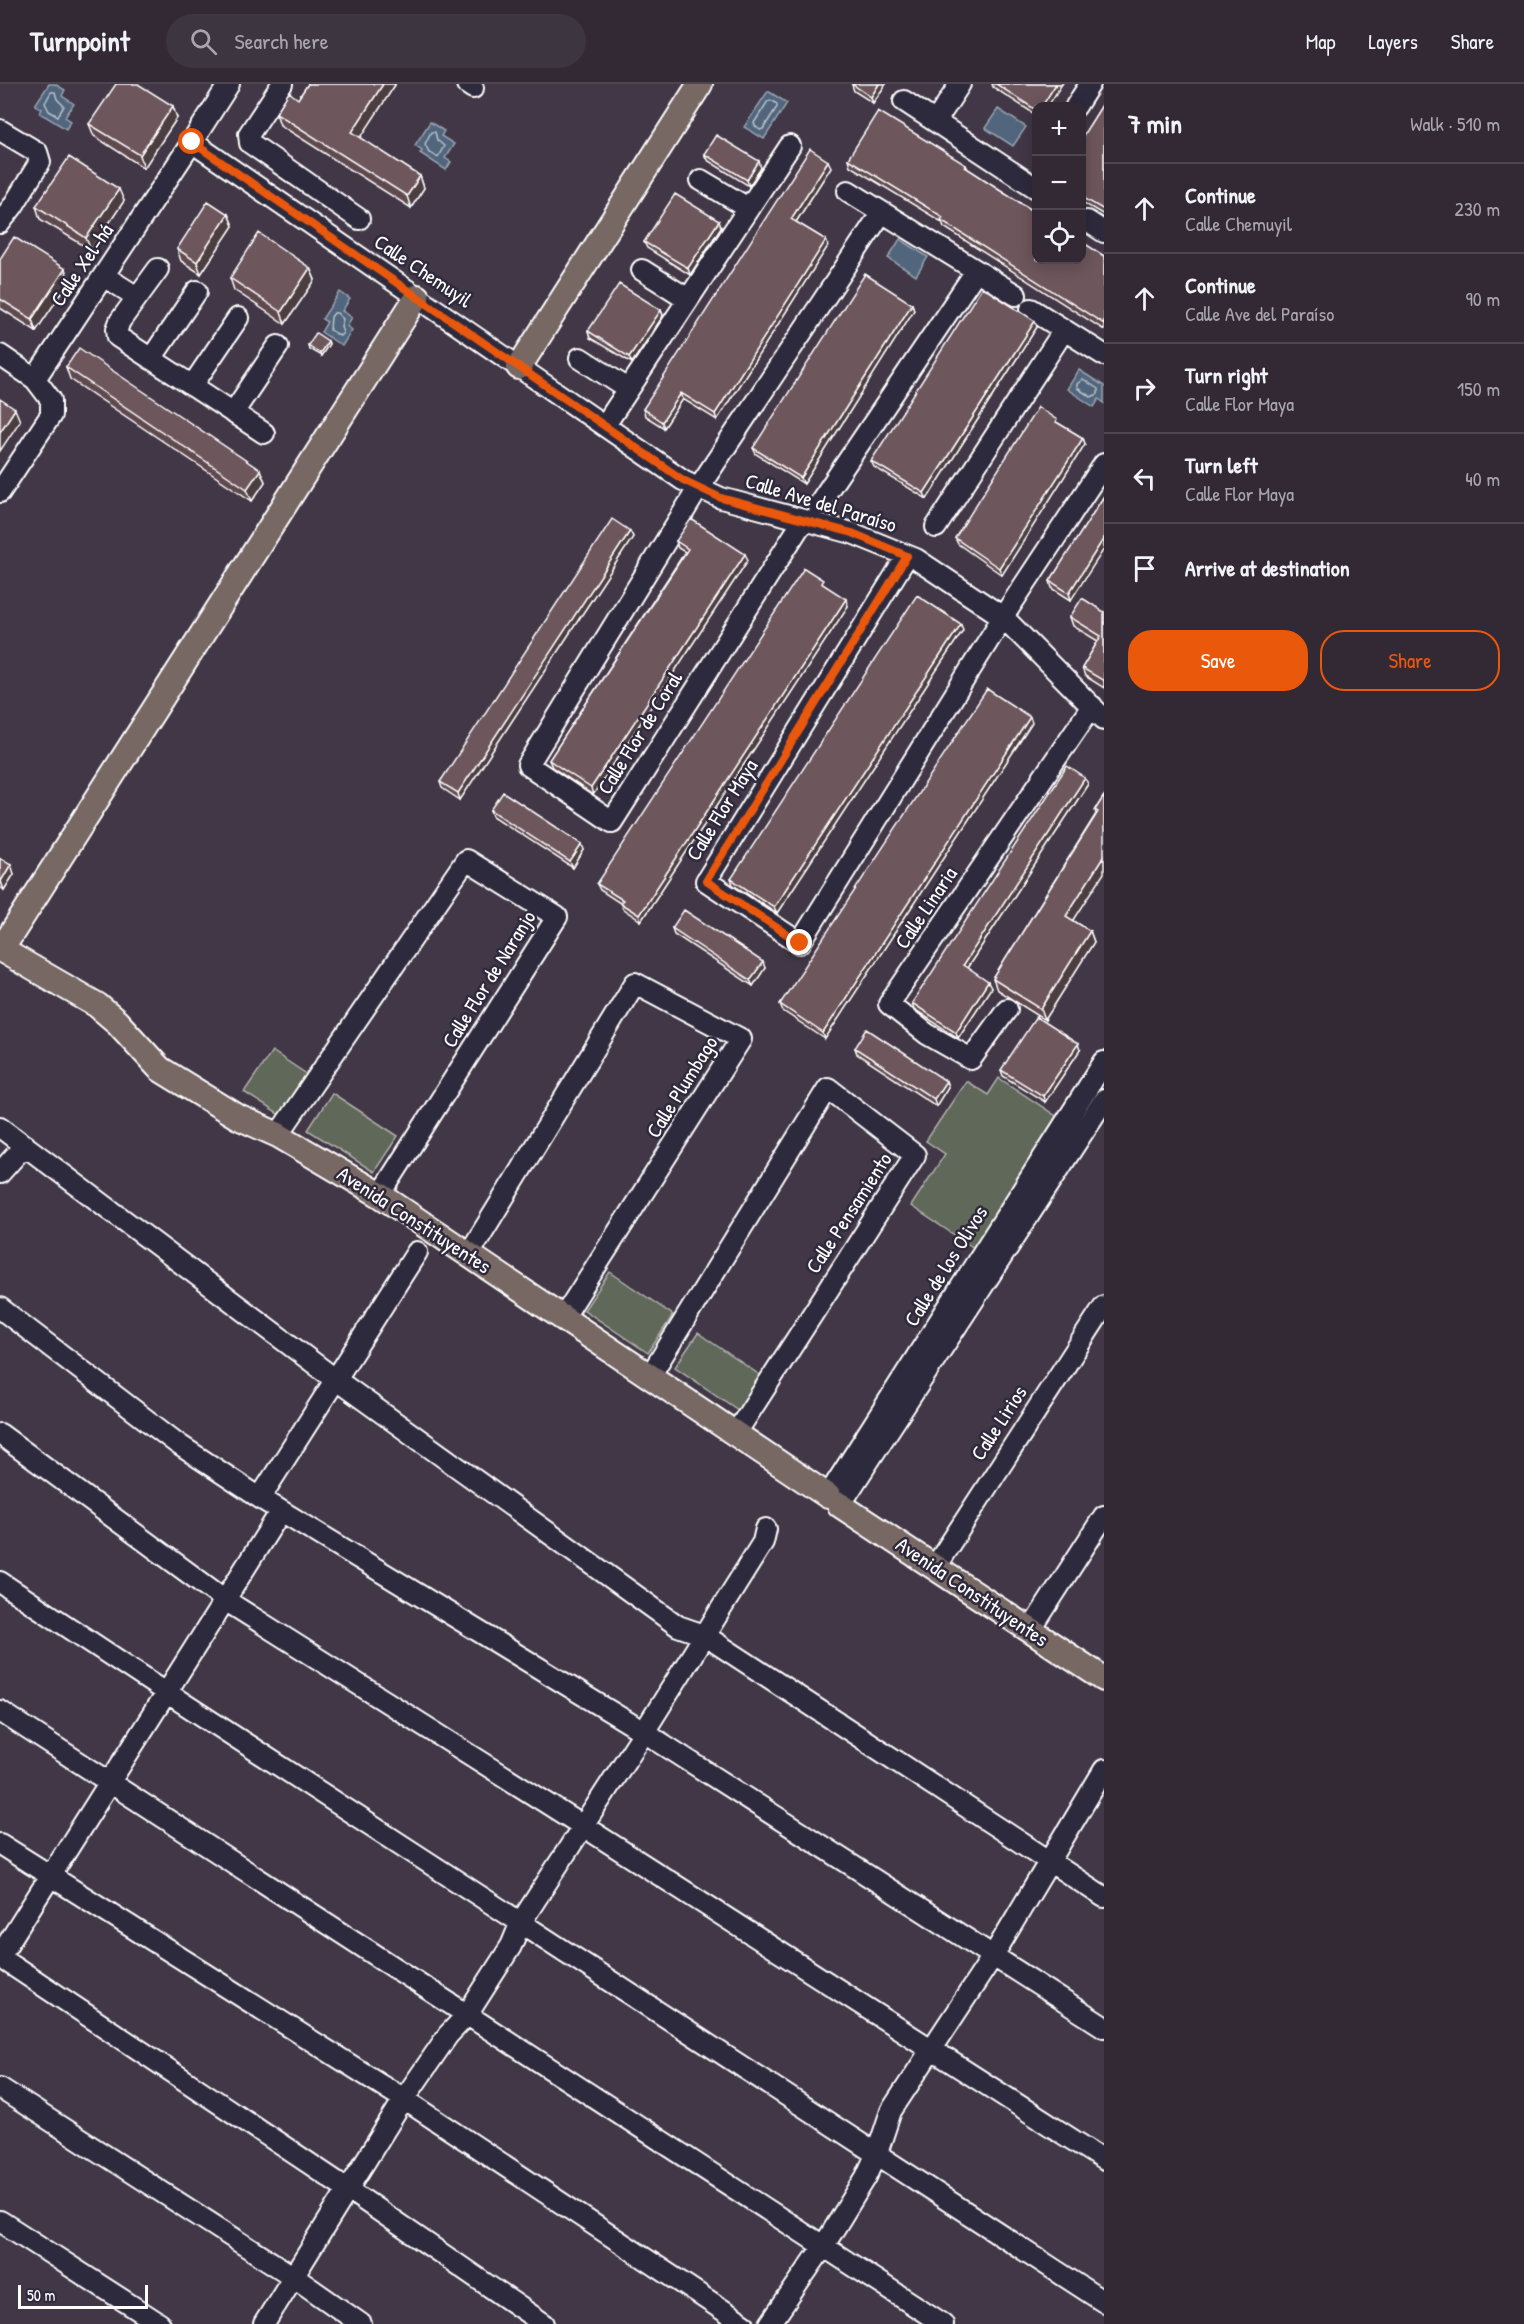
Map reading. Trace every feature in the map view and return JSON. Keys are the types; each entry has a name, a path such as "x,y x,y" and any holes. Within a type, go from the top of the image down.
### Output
{"main road":[{"path":"519,367 700,84"},
{"path":"0,949 417,297"},
{"name":"Avenida Constituyentes","path":"0,949 97,1005 117,1022 160,1069 238,1117 278,1135 380,1195 834,1501 1104,1679"}],"street":[{"path":"192,142 229,84"},
{"path":"282,84 249,134 250,143 358,219"},
{"path":"936,121 960,84"},
{"path":"1079,102 1090,84"},
{"path":"904,100 1032,179"},
{"path":"0,130 37,152 40,162 7,202 0,223"},
{"name":"Calle Xel-há","path":"34,379 192,142"},
{"name":"Calle Chemuyil","path":"192,142 691,483"},
{"path":"604,425 790,146"},
{"path":"701,180 748,208"},
{"path":"848,191 1016,295"},
{"path":"691,483 882,212"},
{"path":"1087,221 1104,232"},
{"path":"158,269 120,321 117,329 118,337 264,433"},
{"path":"642,270 688,299"},
{"path":"818,505 976,271"},
{"path":"104,276 138,297"},
{"path":"151,359 196,291"},
{"path":"1031,309 1104,355"},
{"path":"192,386 238,318"},
{"path":"936,527 1064,330"},
{"path":"233,413 278,346"},
{"path":"0,355 34,379 51,400 51,415 0,492"},
{"path":"580,358 628,389"},
{"path":"1003,617 1104,464"},
{"name":"Calle Ave del Paraíso","path":"691,483 721,498 852,533 916,559 1003,617 1098,712"},
{"name":"Calle Flor de Coral","path":"691,483 528,765 612,822 803,521"},
{"name":"Calle Flor Maya","path":"907,556 706,881 800,943 1003,617"},
{"name":"Calle Linaria","path":"1007,1009 970,1059 927,1034 889,1004 1098,712"},
{"name":"Calle Flor de Naranjo","path":"278,1135 466,860 557,917 380,1195"},
{"name":"Calle Plumbago","path":"469,1254 635,983 741,1039 563,1318"},
{"name":"Calle de los Olivos","path":"834,1501 1104,1062"},
{"name":"Calle Pensamiento","path":"650,1376 828,1088 915,1155 736,1433"},
{"name":"Calle de los Olivos","path":"834,1501 1104,1100"},
{"path":"0,1127 335,1379 548,1530 678,1626 704,1635 1104,1897"},
{"path":"0,1173 25,1145"},
{"path":"260,1498 417,1252"},
{"name":"Calle Lirios","path":"934,1567 1104,1306"},
{"path":"0,1308 178,1444 260,1498 644,1732 1104,2027"},
{"path":"0,1434 225,1600 1104,2160"},
{"path":"281,1511 0,1957 349,2190 544,2324"},
{"path":"1030,1631 1104,1516"},
{"path":"264,2324 404,2099 448,2035 467,2015 511,1946 520,1922 644,1732 763,1542 766,1529"},
{"path":"0,1582 1104,2302"},
{"path":"0,1711 943,2324"},
{"path":"770,2324 823,2247 866,2177 891,2111 993,1956 1104,1770"},
{"path":"0,1844 404,2099 744,2324"},
{"path":"0,2088 294,2277 361,2324"},
{"path":"0,2221 160,2324"}],"green space":[{"path":"272,1051 308,1075 281,1116 244,1092"},
{"path":"999,1078 1059,1118 974,1248 911,1206 945,1154 926,1141 966,1081 988,1095"},
{"path":"332,1093 398,1136 374,1172 308,1130"},
{"path":"610,1272 673,1315 648,1353 584,1310"},
{"path":"698,1333 764,1378 741,1412 675,1367"}],"water":[{"path":"49,84 55,84 65,90 62,96 74,104 65,117 71,121 66,129 40,113 42,109 35,105"},
{"path":"768,91 787,103 764,139 744,127"},
{"path":"998,109 1026,127 1013,146 985,128"},
{"path":"430,122 444,131 441,136 454,144 445,158 451,162 446,170 420,153 422,150 415,145"},
{"path":"900,239 928,257 916,276 888,258"},
{"path":"340,292 350,299 342,311 352,317 347,326 352,330 342,346 321,332 327,322 322,319"},
{"path":"1079,370 1104,386 1104,403 1099,399 1094,407 1067,389"}],"building":[{"path":"116,84 138,84 173,106 140,155 89,124"},
{"path":"308,84 383,84 352,132 420,176 407,196 276,113 289,92 298,99"},
{"path":"852,84 879,84 871,97"},
{"path":"996,84 1056,84 1045,102 1032,102 1032,107"},
{"path":"1104,102 1104,210 1086,199 1086,131"},
{"path":"878,111 966,165 965,167 1032,210 1032,264 1086,264 1086,245 1104,256 1104,324 941,220 943,217 848,159"},
{"path":"716,135 759,161 747,180 704,154"},
{"path":"810,149 828,161 791,219 826,240 715,414 681,393 662,422 643,409"},
{"path":"69,157 119,189 86,238 36,206"},
{"path":"675,194 719,221 688,268 644,242"},
{"path":"208,201 228,214 197,262 177,249"},
{"path":"259,233 310,268 281,312 230,278"},
{"path":"14,237 65,269 32,319 0,299 0,259"},
{"path":"865,274 912,304 801,478 753,448"},
{"path":"619,284 661,310 629,357 588,331"},
{"path":"982,287 1035,321 924,493 871,461"},
{"path":"316,333 328,341 320,353 308,345"},
{"path":"79,348 260,470 247,489 66,367"},
{"path":"0,399 15,409 0,432"},
{"path":"1038,407 1057,420 1056,422 1083,438 999,568 955,538"},
{"path":"1104,496 1104,538 1069,593 1050,581"},
{"path":"612,519 630,531 458,793 440,782"},
{"path":"691,519 745,554 591,788 549,760 688,549 676,541"},
{"path":"804,568 823,580 821,583 846,599 639,915 620,903 623,900 597,884"},
{"path":"917,595 961,624 774,907 731,879"},
{"path":"1082,598 1104,612 1104,681 1082,668 1101,636 1070,617"},
{"path":"987,689 1030,717 823,1033 780,1004"},
{"path":"1067,766 1085,778 963,965 988,982 956,1032 912,1003"},
{"path":"503,792 582,844 570,862 491,810"},
{"path":"1104,796 1104,856 1066,916 1090,931 1041,1009 993,979 1098,812 1095,810"},
{"path":"0,858 11,864 1,881 0,880"},
{"path":"684,910 763,962 750,980 672,928"},
{"path":"1036,1017 1078,1044 1043,1096 1001,1070"},
{"path":"867,1029 946,1081 934,1099 855,1048"}],"route":[{"path":"192,142 683,480 721,498 852,533 907,556 706,881 800,943"}]}
